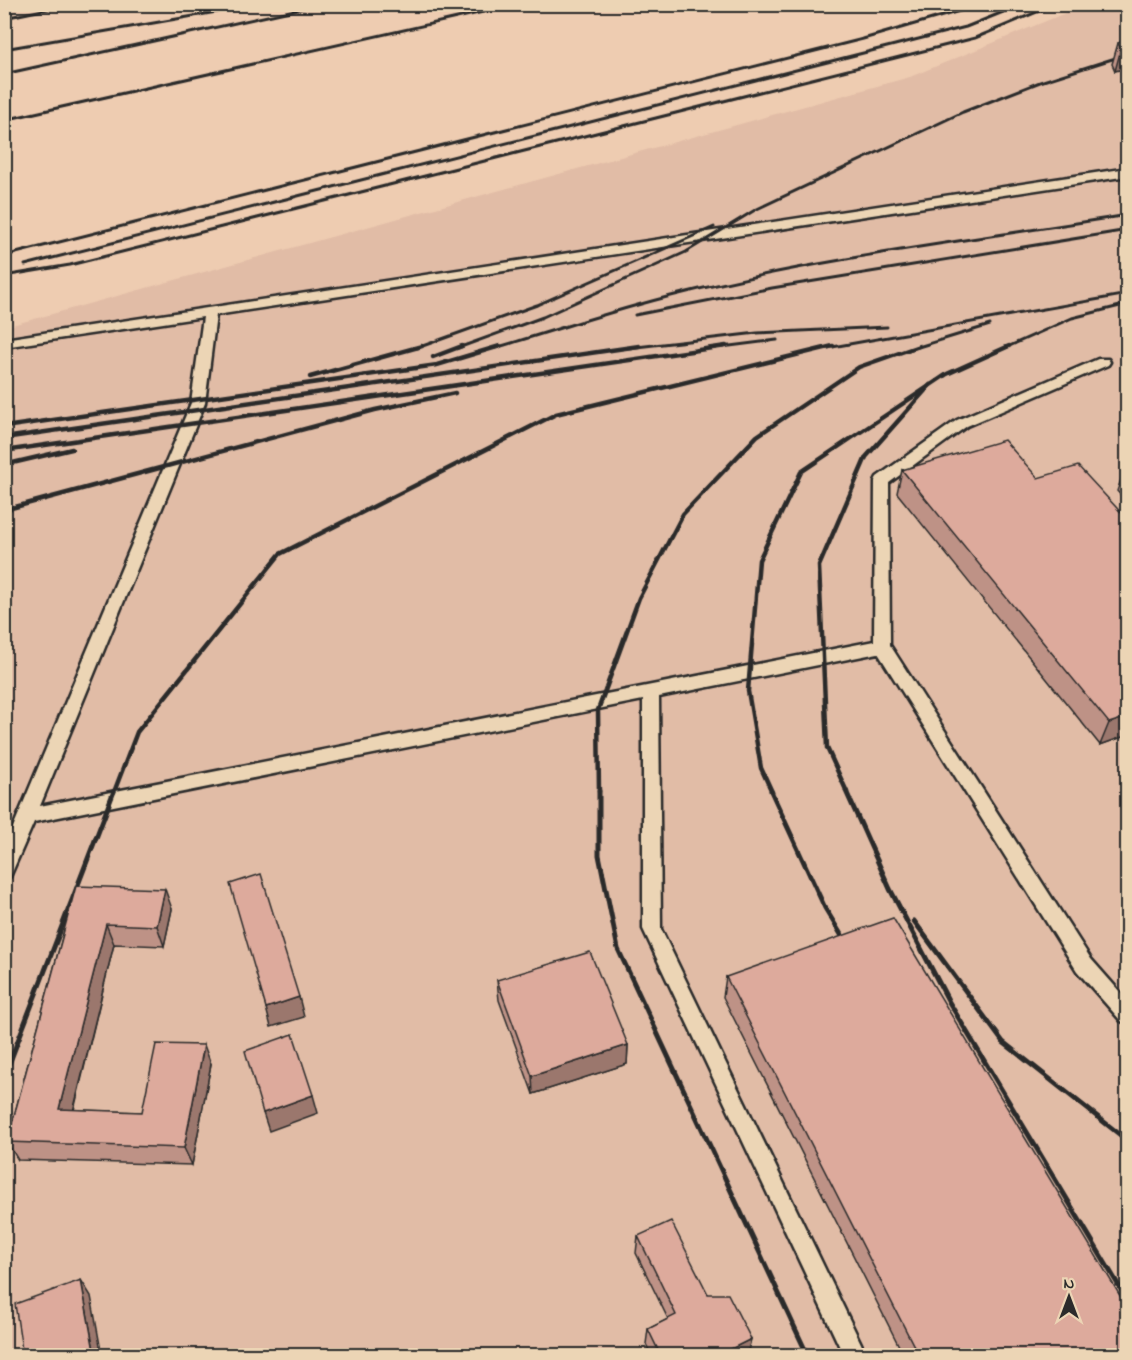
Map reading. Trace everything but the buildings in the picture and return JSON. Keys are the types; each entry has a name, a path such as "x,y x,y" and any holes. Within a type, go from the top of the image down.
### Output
{"lane":[{"path":"4,343 1128,172"},
{"path":"4,872 198,403 210,312"},
{"path":"1102,362 962,423 882,481 882,646 1084,965 1128,1015"},
{"path":"27,816 882,646"},
{"path":"651,692 652,929 856,1356"}],"shaded area":[{"path":"1085,5 1127,5 1127,1355 5,1356 5,327 910,77"}],"railway":[{"path":"4,18 72,4"},
{"path":"4,49 263,4"},
{"path":"4,74 322,4"},
{"path":"4,120 519,4"},
{"path":"4,256 863,39 984,4"},
{"path":"25,265 966,27 1023,4"},
{"path":"4,276 70,265 975,38 1056,4"},
{"path":"458,348 543,317 686,252 755,210 963,112 1040,82 1128,54"},
{"path":"495,348 633,306 790,269 1128,215"},
{"path":"417,348 537,305 714,227"},
{"path":"635,315 772,288 1128,230"},
{"path":"827,348 1128,294"},
{"path":"1005,348 1072,318 1128,304"},
{"path":"915,348 990,325"},
{"path":"628,348 757,333 887,327"},
{"path":"714,348 777,340"},
{"path":"310,377 422,346"},
{"path":"433,357 462,346"},
{"path":"4,427 437,365 500,346"},
{"path":"4,438 639,346"},
{"path":"4,451 726,346"},
{"path":"114,792 137,732 280,554 556,414 833,346"},
{"path":"599,792 598,710 639,598 683,514 757,436 859,367 919,346"},
{"path":"929,386 947,374 1009,346"},
{"path":"772,792 761,768 748,691 759,560 801,472 929,386"},
{"path":"847,792 827,748 819,566 866,457 929,386"},
{"path":"4,510 375,410 455,393"},
{"path":"4,465 72,449"},
{"path":"4,1077 114,791"},
{"path":"771,791 825,908 851,951"},
{"path":"846,791 890,889 949,1002 1128,1301"},
{"path":"599,792 599,855 618,949 808,1356"},
{"path":"914,921 1003,1042 1128,1141"}]}
